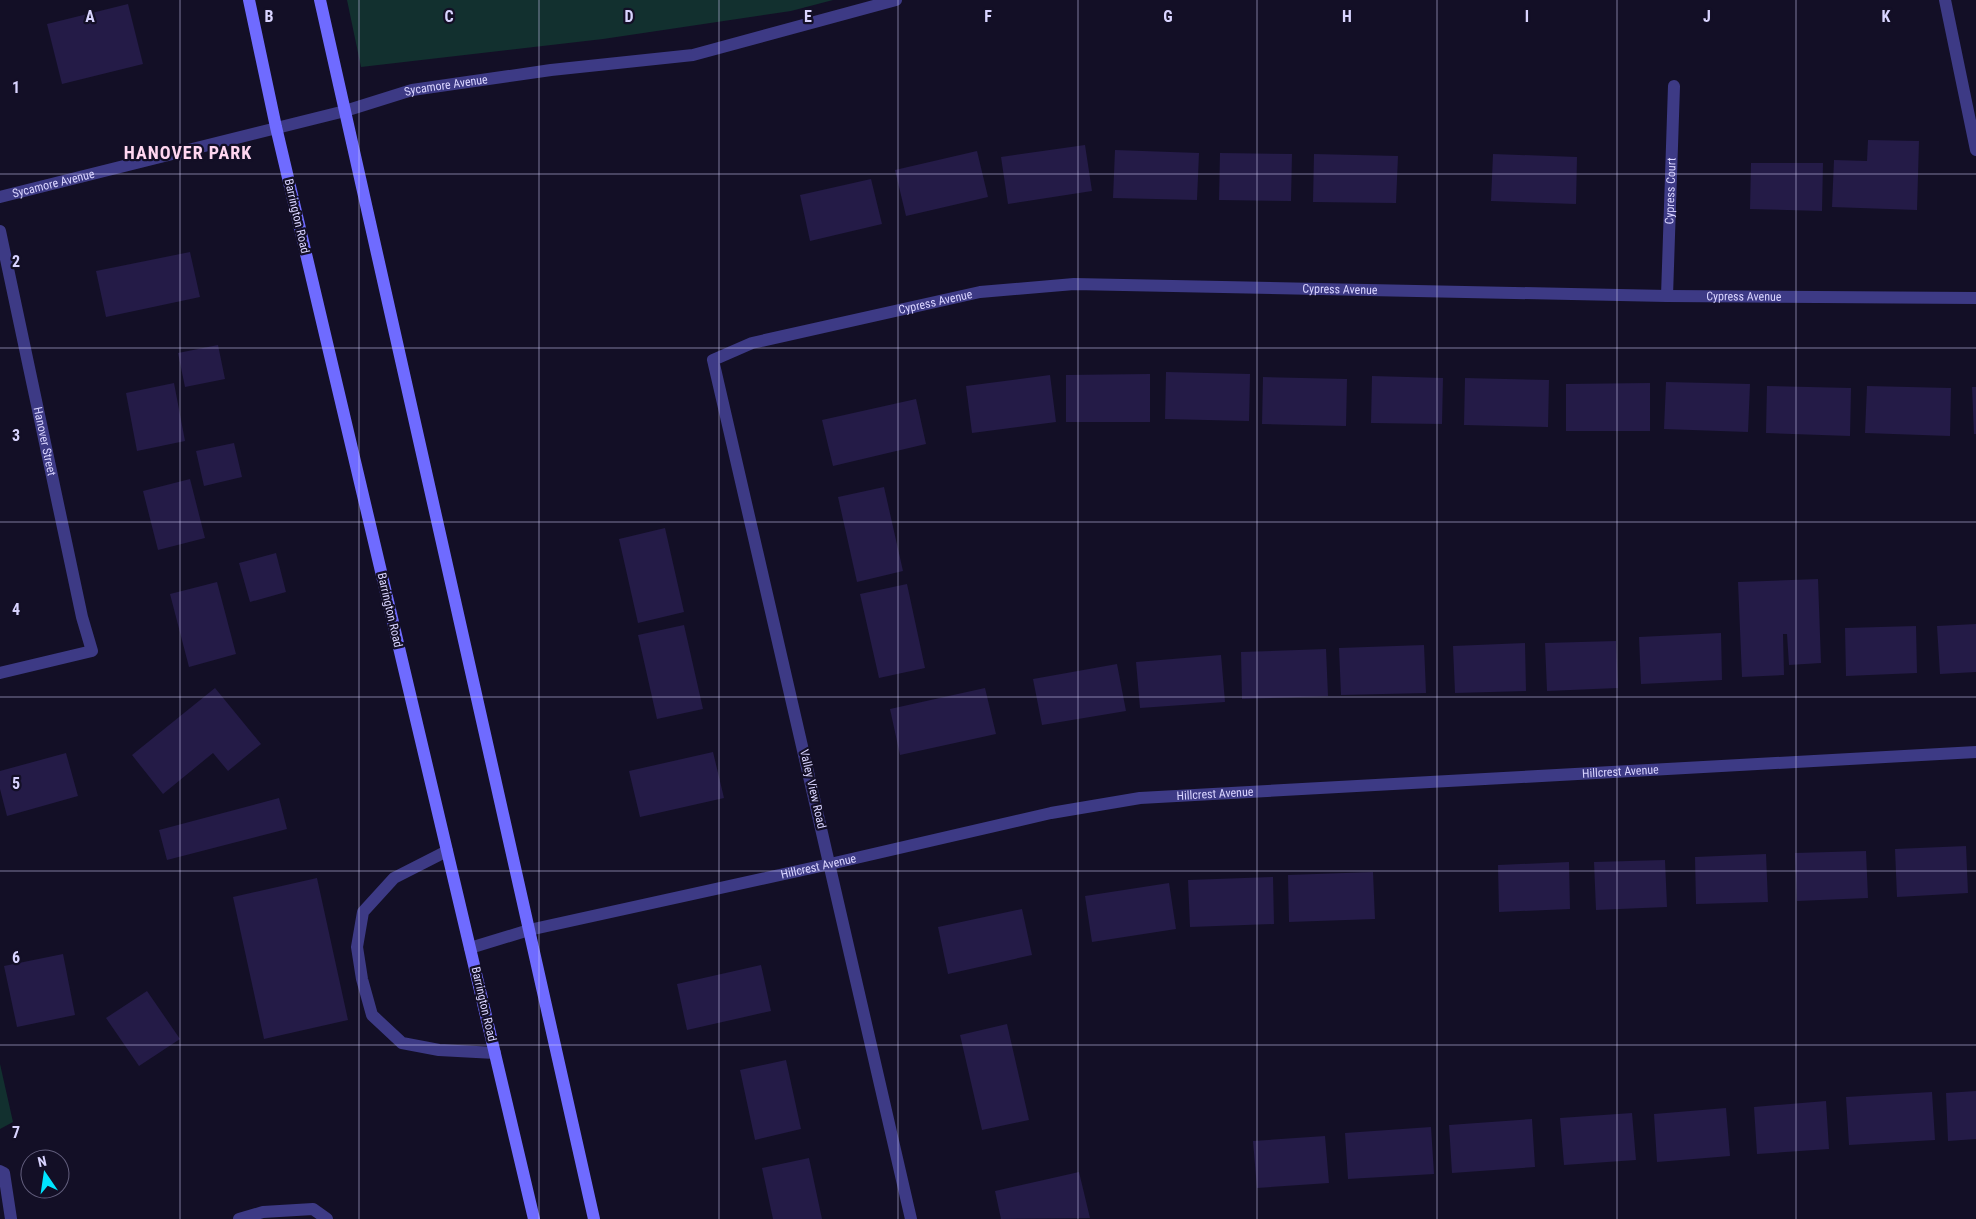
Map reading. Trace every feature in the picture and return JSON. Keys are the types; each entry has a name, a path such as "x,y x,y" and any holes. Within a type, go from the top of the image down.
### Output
{"main road":[{"name":"Barrington Road","path":"250,0 276,127 534,1219"},
{"path":"320,0 594,1219"}],"street":[{"name":"Sycamore Avenue","path":"0,197 345,111 412,90 551,70 693,55 896,0"},
{"path":"1945,0 1976,150"},
{"name":"Cypress Court","path":"1667,296 1674,86"},
{"name":"Hanover Street","path":"0,231 82,617 92,652 0,673"},
{"name":"Cypress Avenue","path":"713,360 752,343 980,292 1074,284 1667,296 1976,298"},
{"name":"Valley View Road","path":"713,360 911,1219"},
{"name":"Hillcrest Avenue","path":"470,948 529,930 1051,813 1140,798 1976,752"},
{"path":"448,850 394,878 363,912 357,948 362,979 372,1015 402,1043 439,1050 495,1053"},
{"path":"2,1172 10,1219"},
{"path":"239,1219 263,1212 313,1209 327,1219"}],"green space":[{"path":"347,0 833,0 791,11 603,39 361,67"},
{"path":"0,1064 13,1122 0,1129"}],"building":[{"path":"128,4 143,64 62,84 47,24"},
{"path":"1868,140 1919,141 1917,210 1832,207 1834,160 1867,161"},
{"path":"1085,145 1092,191 1008,204 1001,157"},
{"path":"1115,150 1199,153 1197,200 1113,198"},
{"path":"977,151 988,197 906,216 895,170"},
{"path":"1220,153 1292,154 1291,201 1219,200"},
{"path":"1314,154 1398,156 1396,203 1313,202"},
{"path":"1493,154 1577,157 1576,204 1491,201"},
{"path":"1751,163 1823,163 1822,211 1750,209"},
{"path":"871,179 882,224 810,241 800,195"},
{"path":"190,252 200,297 106,317 96,271"},
{"path":"218,345 225,379 185,387 178,353"},
{"path":"1166,372 1250,374 1249,421 1165,419"},
{"path":"1150,374 1150,422 1066,422 1066,375"},
{"path":"1050,375 1056,422 972,433 966,386"},
{"path":"1372,376 1443,378 1442,424 1371,423"},
{"path":"1263,377 1347,379 1346,426 1262,424"},
{"path":"1465,378 1549,380 1548,427 1464,425"},
{"path":"1666,382 1750,384 1748,432 1664,429"},
{"path":"174,383 185,441 137,451 126,393"},
{"path":"1650,383 1650,431 1566,431 1566,384"},
{"path":"1767,386 1851,388 1850,436 1766,433"},
{"path":"1867,386 1951,388 1950,436 1865,433"},
{"path":"1972,387 1976,387 1976,434 1974,434"},
{"path":"916,399 926,444 833,466 822,420"},
{"path":"234,443 242,477 204,486 196,451"},
{"path":"190,479 205,538 158,550 143,491"},
{"path":"884,487 903,571 857,582 838,497"},
{"path":"665,528 684,612 638,623 619,539"},
{"path":"276,553 286,592 250,602 239,563"},
{"path":"1818,579 1821,663 1789,665 1787,634 1783,634 1784,675 1742,677 1738,582"},
{"path":"217,582 236,654 189,667 170,594"},
{"path":"907,584 925,668 879,678 860,594"},
{"path":"1976,624 1976,672 1940,674 1937,626"},
{"path":"684,625 703,709 657,719 638,635"},
{"path":"1916,626 1917,673 1846,676 1845,628"},
{"path":"1721,633 1722,680 1641,684 1639,637"},
{"path":"1616,641 1618,688 1547,691 1545,643"},
{"path":"1525,643 1526,691 1455,693 1453,646"},
{"path":"1424,645 1426,693 1341,695 1339,648"},
{"path":"1326,649 1328,696 1242,699 1241,652"},
{"path":"1221,655 1225,702 1140,708 1136,662"},
{"path":"1117,664 1126,711 1042,725 1033,679"},
{"path":"215,688 261,744 228,771 213,753 163,794 132,755"},
{"path":"985,688 996,734 900,755 890,709"},
{"path":"713,752 724,798 640,817 629,771"},
{"path":"66,753 78,796 7,816 0,789 0,771"},
{"path":"279,798 287,829 167,860 159,830"},
{"path":"1966,846 1968,893 1897,897 1895,849"},
{"path":"1866,851 1868,898 1797,901 1795,853"},
{"path":"1766,854 1768,902 1696,904 1695,857"},
{"path":"1665,860 1667,907 1596,910 1594,862"},
{"path":"1569,862 1570,909 1499,912 1498,865"},
{"path":"1373,872 1375,919 1289,922 1288,875"},
{"path":"1273,877 1274,924 1190,927 1188,880"},
{"path":"317,878 348,1020 264,1039 233,897"},
{"path":"1169,883 1176,929 1092,942 1085,896"},
{"path":"1022,909 1032,955 948,974 938,927"},
{"path":"63,954 75,1015 17,1027 4,966"},
{"path":"761,965 771,1011 687,1030 677,984"},
{"path":"147,991 180,1039 139,1066 106,1018"},
{"path":"1007,1024 1029,1120 982,1130 960,1035"},
{"path":"786,1060 801,1129 755,1140 740,1070"},
{"path":"1976,1091 1976,1139 1948,1141 1946,1093"},
{"path":"1932,1092 1935,1140 1849,1145 1846,1097"},
{"path":"1826,1101 1829,1149 1757,1154 1754,1107"},
{"path":"1726,1108 1730,1156 1657,1162 1654,1114"},
{"path":"1632,1113 1636,1160 1564,1165 1560,1118"},
{"path":"1532,1119 1535,1167 1452,1173 1449,1125"},
{"path":"1431,1127 1434,1174 1348,1179 1345,1133"},
{"path":"1325,1136 1329,1183 1257,1188 1253,1141"},
{"path":"809,1158 822,1219 773,1219 762,1168"},
{"path":"1079,1172 1090,1218 1001,1219 995,1191"}],"district":[{"name":"HANOVER PARK","path":"188,152"}]}
